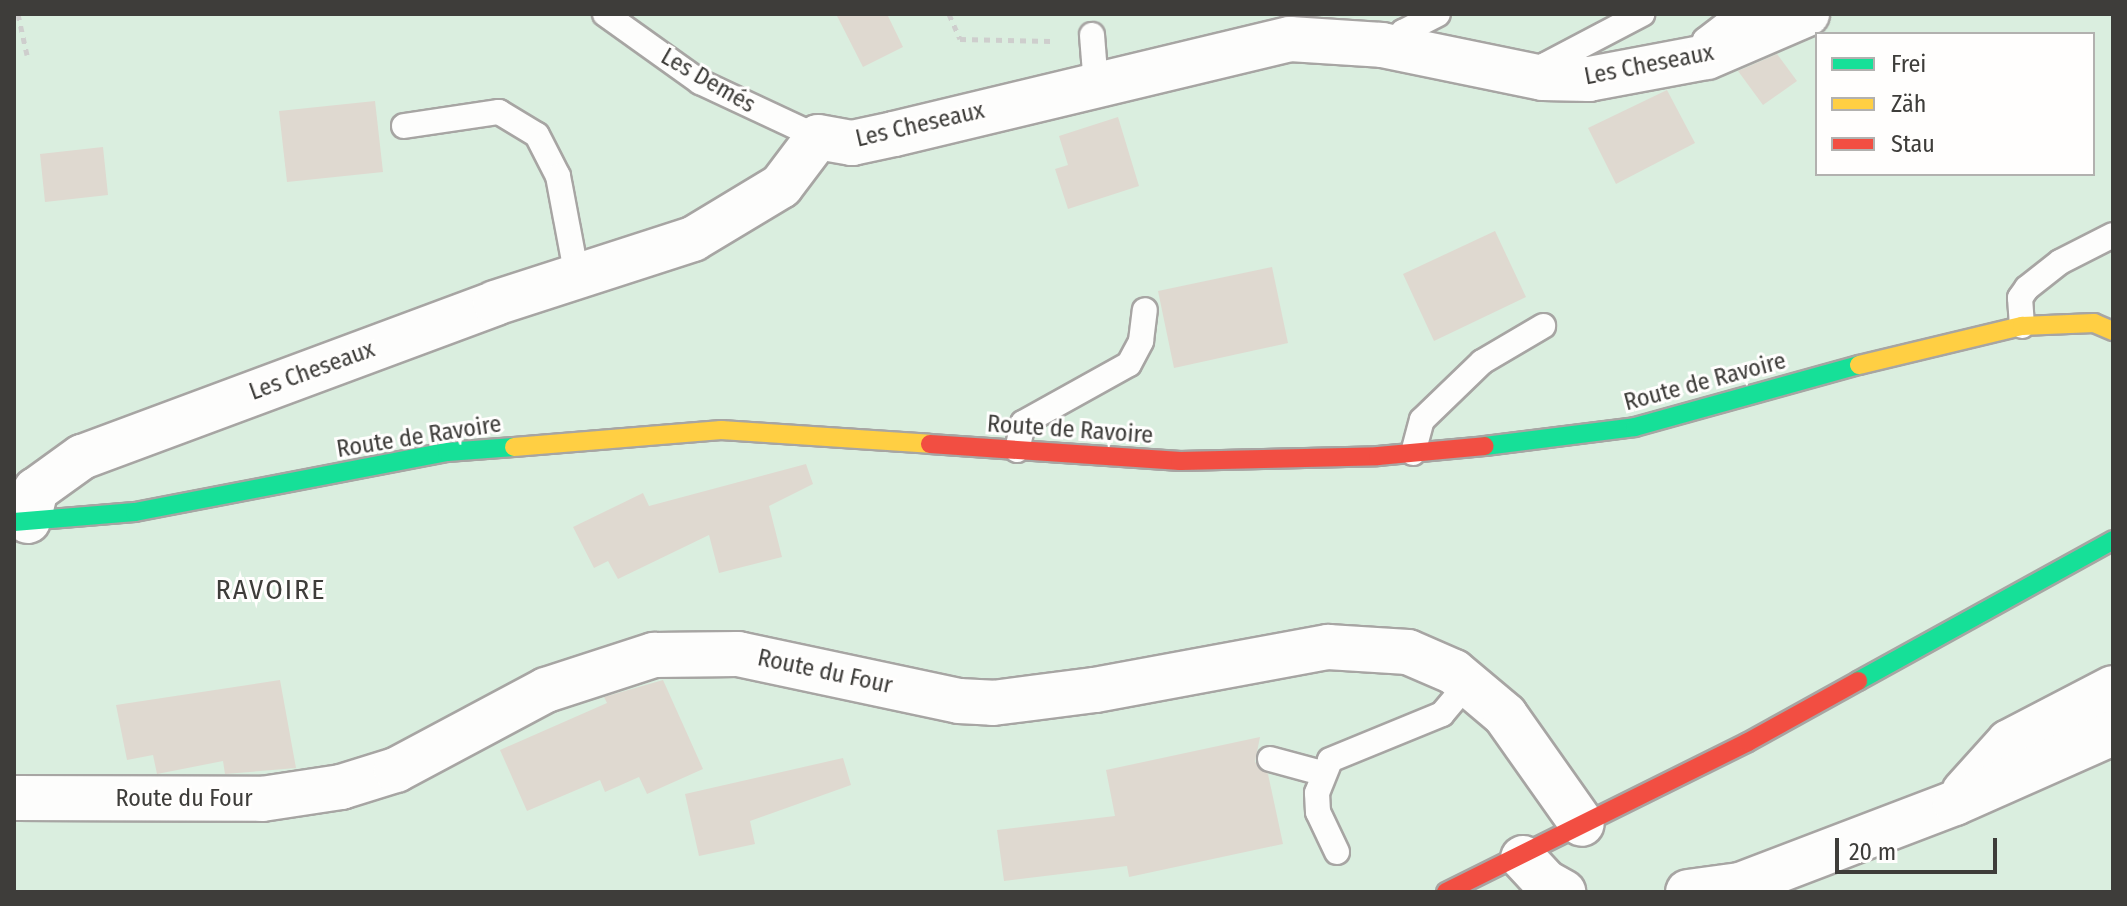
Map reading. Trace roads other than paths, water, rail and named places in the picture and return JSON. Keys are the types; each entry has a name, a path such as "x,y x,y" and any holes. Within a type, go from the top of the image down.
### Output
{"street":[{"name":"Les Cheseaux","path":"21,522 36,490 82,457 577,277 693,239 781,186 818,137 852,143 1290,39 1398,48 1543,78 1626,75 1707,57 1807,14"},
{"name":"Route de Ravoire","path":"21,522 135,512 447,452 721,430 1180,461 1413,453 1546,441 1635,427 1953,339 2022,326 2104,327"},
{"path":"1446,892 1523,858 1582,824 1748,742 2113,540"},
{"name":"Route du Four","path":"14,798 262,799 341,787 396,770 546,690 654,655 707,651 959,701 993,703 1095,690 1328,647 1408,652 1468,683 1505,715 1582,824"},
{"path":"1955,803 2009,742 2113,688"},
{"path":"1688,892 1740,885 1955,803 2113,733"},
{"path":"1523,858 1545,882 1563,892"}],"lane":[{"name":"Les Demés","path":"605,14 700,82 818,137"},
{"path":"1398,48 1403,32 1438,14"},
{"path":"1543,78 1545,65 1642,14"},
{"path":"1707,57 1705,40 1739,14"},
{"path":"1084,88 1092,35"},
{"path":"404,126 499,112 537,135 558,176 577,277"},
{"path":"2022,326 2020,298 2027,288 2060,262 2113,235"},
{"path":"2104,327 2113,300"},
{"path":"1017,450 1023,423 1129,364 1141,341 1145,310"},
{"path":"1413,453 1422,420 1482,362 1543,326"},
{"path":"1337,852 1318,812 1322,773 1348,748 1442,714 1468,683"},
{"path":"1270,759 1322,773"}],"district":[{"name":"RAVOIRE","path":"271,590"}]}
